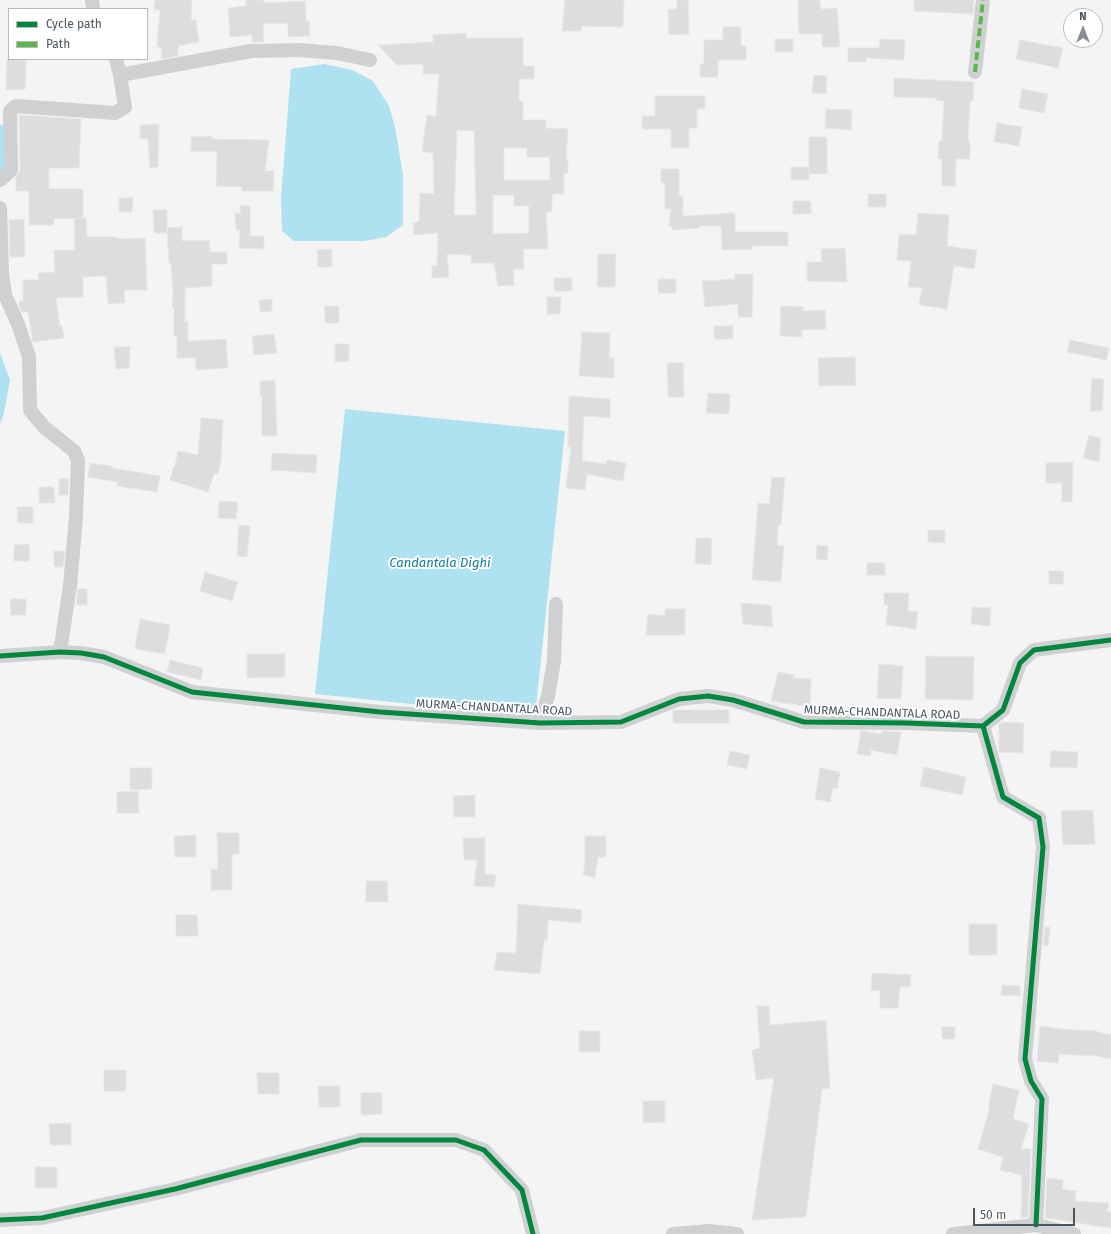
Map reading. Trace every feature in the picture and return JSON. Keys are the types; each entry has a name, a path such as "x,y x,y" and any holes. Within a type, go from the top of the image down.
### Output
{"street":[{"path":"975,72 983,0"},
{"path":"120,75 250,51 299,50 337,53 370,60"},
{"path":"0,180 11,170 10,111 16,106 115,113 125,107 116,60"},
{"path":"0,208 2,273 5,295 18,324 29,357 30,410 44,428 74,451 78,460 76,517 70,586 60,652"},
{"path":"540,723 548,696 554,661 556,604"},
{"path":"1036,1225 1042,1099 1031,1081 1025,1060 1043,848 1038,818 1002,797 983,726 1003,710 1020,663 1034,650 1111,640"},
{"name":"MURMA-CHANDANTALA ROAD","path":"0,656 60,652 81,653 104,657 192,692 380,712 540,723 621,722 679,699 708,696 733,700 804,722 906,723 983,726"},
{"path":"0,1220 42,1218 175,1189 361,1140 456,1140 484,1150 522,1190 533,1234"},
{"path":"953,1234 1036,1225 1074,1234"},
{"path":"673,1234 709,1231 737,1234"}],"water":[{"path":"324,64 352,70 373,81 389,106 395,127 403,175 403,225 386,237 364,241 294,241 282,231 281,198 291,69"},
{"path":"7,124 6,169 0,174 0,125"},
{"path":"0,353 10,380 4,413 0,424"},
{"name":"Candantala Dighi","path":"345,409 565,431 535,717 315,694"}],"building":[{"path":"155,0 192,0 191,21 196,20 199,42 178,46 178,56 162,59 161,47 157,47 160,10 154,10"},
{"path":"246,0 264,0 264,3 305,1 306,21 309,21 310,36 288,37 288,23 263,24 264,42 252,42 252,35 230,37 228,8 246,6"},
{"path":"565,0 624,0 623,27 582,26 581,31 562,31"},
{"path":"677,0 688,0 689,34 669,35 668,9 677,9"},
{"path":"798,0 820,0 821,9 837,8 840,47 822,47 822,34 799,34"},
{"path":"914,0 974,0 973,14 914,11"},
{"path":"723,27 741,27 741,46 746,46 746,60 718,60 718,77 700,77 700,64 704,64 704,40 723,40"},
{"path":"466,33 466,38 523,38 523,66 534,66 534,79 519,79 519,101 523,101 523,120 546,120 546,128 568,129 566,159 568,159 568,173 564,173 564,194 552,194 552,212 546,212 548,249 523,249 524,269 513,269 514,285 498,286 494,263 471,263 471,255 447,254 449,277 432,278 432,266 437,266 438,233 414,235 413,223 419,222 420,193 434,194 433,153 422,151 427,115 436,117 439,74 423,74 423,64 397,65 378,45 433,42 433,35","holes":["457,130 474,131 476,215 454,215","504,148 527,148 527,157 550,157 550,180 504,180","493,195 514,195 514,206 529,206 529,233 493,234"]},
{"path":"775,39 793,39 793,52 775,52"},
{"path":"880,39 905,40 904,60 866,58 866,62 848,62 848,48 879,48"},
{"path":"1020,40 1063,48 1058,68 1016,59"},
{"path":"7,59 26,60 25,89 6,90"},
{"path":"814,75 827,76 826,94 812,93"},
{"path":"894,78 974,82 973,101 970,101 968,141 970,141 970,159 956,159 955,186 942,186 942,159 938,159 939,141 942,141 944,101 936,100 936,98 894,97"},
{"path":"1022,89 1048,94 1044,113 1019,108"},
{"path":"655,96 705,96 705,109 697,109 697,128 689,128 689,148 671,148 671,129 642,129 642,116 655,116"},
{"path":"826,109 852,110 851,130 825,128"},
{"path":"19,115 81,119 79,168 49,168 49,189 83,189 83,218 54,219 54,225 29,225 29,191 16,191 16,177 20,170"},
{"path":"997,123 1022,127 1019,146 994,142"},
{"path":"159,124 158,167 150,168 148,139 140,139 140,125"},
{"path":"212,136 212,139 269,140 265,171 274,171 273,191 242,191 242,187 216,186 217,151 191,152 191,137"},
{"path":"809,137 827,137 827,174 809,174"},
{"path":"791,167 809,167 809,180 791,180"},
{"path":"661,169 679,169 679,196 683,196 683,216 735,213 735,232 788,232 788,246 752,246 752,249 722,250 721,226 699,226 699,228 672,230 672,226 669,226 671,209 665,209 665,183 661,183"},
{"path":"868,194 886,194 886,207 868,207"},
{"path":"119,198 133,198 132,212 119,212"},
{"path":"793,201 811,201 811,214 793,214"},
{"path":"241,205 250,206 250,236 264,236 264,249 239,248 240,230 236,230 235,213 240,213"},
{"path":"153,210 167,210 167,233 154,233"},
{"path":"918,213 949,215 947,246 977,250 974,269 954,266 947,309 919,305 922,288 908,287 911,261 897,260 899,234 916,235"},
{"path":"86,218 87,237 116,237 121,239 145,238 147,290 124,290 125,303 108,304 106,276 83,277 83,297 56,298 60,326 62,326 64,338 33,342 28,312 22,312 19,306 19,301 23,301 23,280 39,280 38,273 55,272 54,250 75,250 74,219"},
{"path":"24,219 25,257 10,257 9,220"},
{"path":"182,227 182,241 209,240 210,252 227,252 227,264 212,264 212,286 185,288 185,322 188,322 188,341 226,339 228,368 196,370 195,358 177,358 177,336 174,336 174,308 172,308 173,294 167,228"},
{"path":"845,248 847,282 807,281 807,262 822,262 821,249"},
{"path":"332,249 332,267 318,267 317,250"},
{"path":"598,254 616,254 615,287 597,287"},
{"path":"735,274 753,274 752,317 738,317 738,304 705,307 702,281 735,279"},
{"path":"554,278 572,278 572,291 554,291"},
{"path":"658,279 676,279 676,293 658,293"},
{"path":"547,297 561,297 560,314 547,314"},
{"path":"272,299 272,311 260,312 259,300"},
{"path":"325,306 339,306 339,323 325,323"},
{"path":"781,306 803,307 803,311 825,310 826,329 802,330 802,337 780,336"},
{"path":"714,326 733,326 733,339 714,339"},
{"path":"582,332 610,333 609,358 614,358 614,378 579,376"},
{"path":"274,334 277,353 254,355 252,336"},
{"path":"1070,340 1109,348 1106,360 1067,352"},
{"path":"335,344 349,344 349,361 335,362"},
{"path":"114,347 130,347 129,368 116,369"},
{"path":"855,357 856,385 819,386 818,358"},
{"path":"667,363 683,363 684,397 668,397"},
{"path":"1092,378 1104,379 1102,411 1090,411"},
{"path":"275,380 277,436 262,436 262,396 260,396 260,381"},
{"path":"708,393 730,394 729,414 706,413"},
{"path":"569,396 610,399 610,418 584,416 582,461 606,464 607,460 626,463 623,481 587,474 585,490 566,488 571,447 568,447"},
{"path":"201,418 223,420 221,460 218,474 214,473 208,492 170,480 178,451 198,455"},
{"path":"1089,435 1101,438 1099,462 1083,458"},
{"path":"272,453 317,455 316,473 271,470"},
{"path":"1073,462 1072,502 1062,502 1062,483 1046,483 1046,463"},
{"path":"90,463 160,476 157,492 117,486 118,482 88,477"},
{"path":"772,477 785,478 781,525 778,525 777,545 784,546 781,582 752,580 758,503 769,504"},
{"path":"59,479 69,479 68,495 59,495"},
{"path":"39,487 54,487 55,503 39,503"},
{"path":"219,501 238,502 236,519 218,518"},
{"path":"17,507 33,507 33,523 18,523"},
{"path":"239,525 250,526 247,557 237,556"},
{"path":"928,530 945,530 945,543 928,542"},
{"path":"696,538 712,538 711,565 695,563"},
{"path":"29,544 30,561 14,561 14,545"},
{"path":"817,545 828,546 827,560 816,559"},
{"path":"54,551 65,551 63,567 54,567"},
{"path":"867,563 885,563 885,575 867,575"},
{"path":"1049,571 1063,571 1064,584 1049,584"},
{"path":"205,572 238,582 232,601 200,591"},
{"path":"78,589 87,589 87,605 76,605"},
{"path":"884,593 909,593 908,611 918,612 916,629 886,625 888,605 884,605"},
{"path":"10,599 26,599 26,615 11,615"},
{"path":"741,603 771,605 773,627 743,624"},
{"path":"972,607 991,608 990,626 971,624"},
{"path":"665,609 685,609 685,635 646,635 648,614 665,616"},
{"path":"140,619 170,625 165,654 135,649"},
{"path":"247,654 285,654 285,677 247,678"},
{"path":"926,656 974,657 973,700 925,699"},
{"path":"170,660 203,668 201,680 167,672"},
{"path":"879,664 903,666 901,699 877,698"},
{"path":"778,672 794,675 793,678 811,679 810,707 771,701"},
{"path":"673,710 729,710 729,723 673,723"},
{"path":"1002,722 1024,723 1023,753 999,752 999,724"},
{"path":"861,731 881,734 882,731 901,732 897,755 871,750 870,756 857,754"},
{"path":"730,751 750,755 747,769 727,765"},
{"path":"1051,751 1078,752 1077,768 1050,767"},
{"path":"924,767 966,777 962,795 920,786"},
{"path":"130,768 152,768 152,789 130,790"},
{"path":"820,768 840,772 837,789 833,788 830,802 815,799"},
{"path":"138,791 139,813 117,813 117,792"},
{"path":"475,795 475,817 454,817 453,796"},
{"path":"1093,810 1095,844 1063,845 1061,811"},
{"path":"217,833 239,833 239,854 232,854 232,890 211,890 211,869 218,869"},
{"path":"196,835 196,857 175,857 174,836"},
{"path":"585,836 606,836 606,857 598,857 595,877 583,875 585,864"},
{"path":"463,838 485,838 485,874 496,875 494,887 474,886 477,860 464,860"},
{"path":"366,881 387,881 388,902 366,902"},
{"path":"518,904 582,910 581,923 548,920 547,941 544,940 540,974 494,970 497,952 516,953"},
{"path":"176,915 197,915 198,936 176,936"},
{"path":"969,924 997,924 997,955 969,955"},
{"path":"1045,927 1050,927 1048,946 1043,945"},
{"path":"872,973 911,975 910,987 900,987 898,1008 880,1008 880,991 871,990"},
{"path":"1002,985 1020,986 1020,996 1001,995"},
{"path":"757,1006 769,1006 770,1025 826,1020 830,1088 822,1089 806,1217 752,1220 774,1078 756,1080 752,1050 760,1048"},
{"path":"1040,1026 1095,1031 1111,1035 1111,1059 1096,1056 1059,1054 1058,1063 1037,1061"},
{"path":"942,1027 955,1027 955,1039 942,1039"},
{"path":"579,1031 600,1031 600,1052 579,1052"},
{"path":"104,1070 126,1070 126,1091 104,1091"},
{"path":"257,1073 279,1073 279,1094 258,1094"},
{"path":"993,1084 1019,1090 1013,1119 1029,1124 1021,1149 1031,1149 1028,1217 1021,1218 1022,1175 1000,1170 1003,1157 978,1149 990,1107 988,1107"},
{"path":"318,1086 340,1086 340,1107 319,1107"},
{"path":"361,1093 382,1093 382,1114 361,1115"},
{"path":"643,1101 665,1101 665,1122 643,1123"},
{"path":"71,1123 71,1145 50,1145 49,1124"},
{"path":"35,1167 57,1167 57,1188 35,1188"},
{"path":"1047,1178 1063,1180 1062,1189 1076,1191 1075,1201 1109,1203 1107,1211 1111,1212 1111,1228 1045,1218"}],"marked path":[{"path":"975,72 983,0"}],"cycle path":[{"path":"0,656 60,652 81,653 104,657 192,692 380,712 540,723 621,722 679,699 708,696 733,700 804,722 906,723 983,726 1003,710 1020,663 1034,650 1111,640"},
{"path":"983,726 1003,797 1039,818 1043,847 1025,1059 1031,1081 1042,1099 1036,1225"},
{"path":"0,1220 42,1218 175,1189 361,1140 456,1140 484,1150 522,1190 533,1234"}]}
